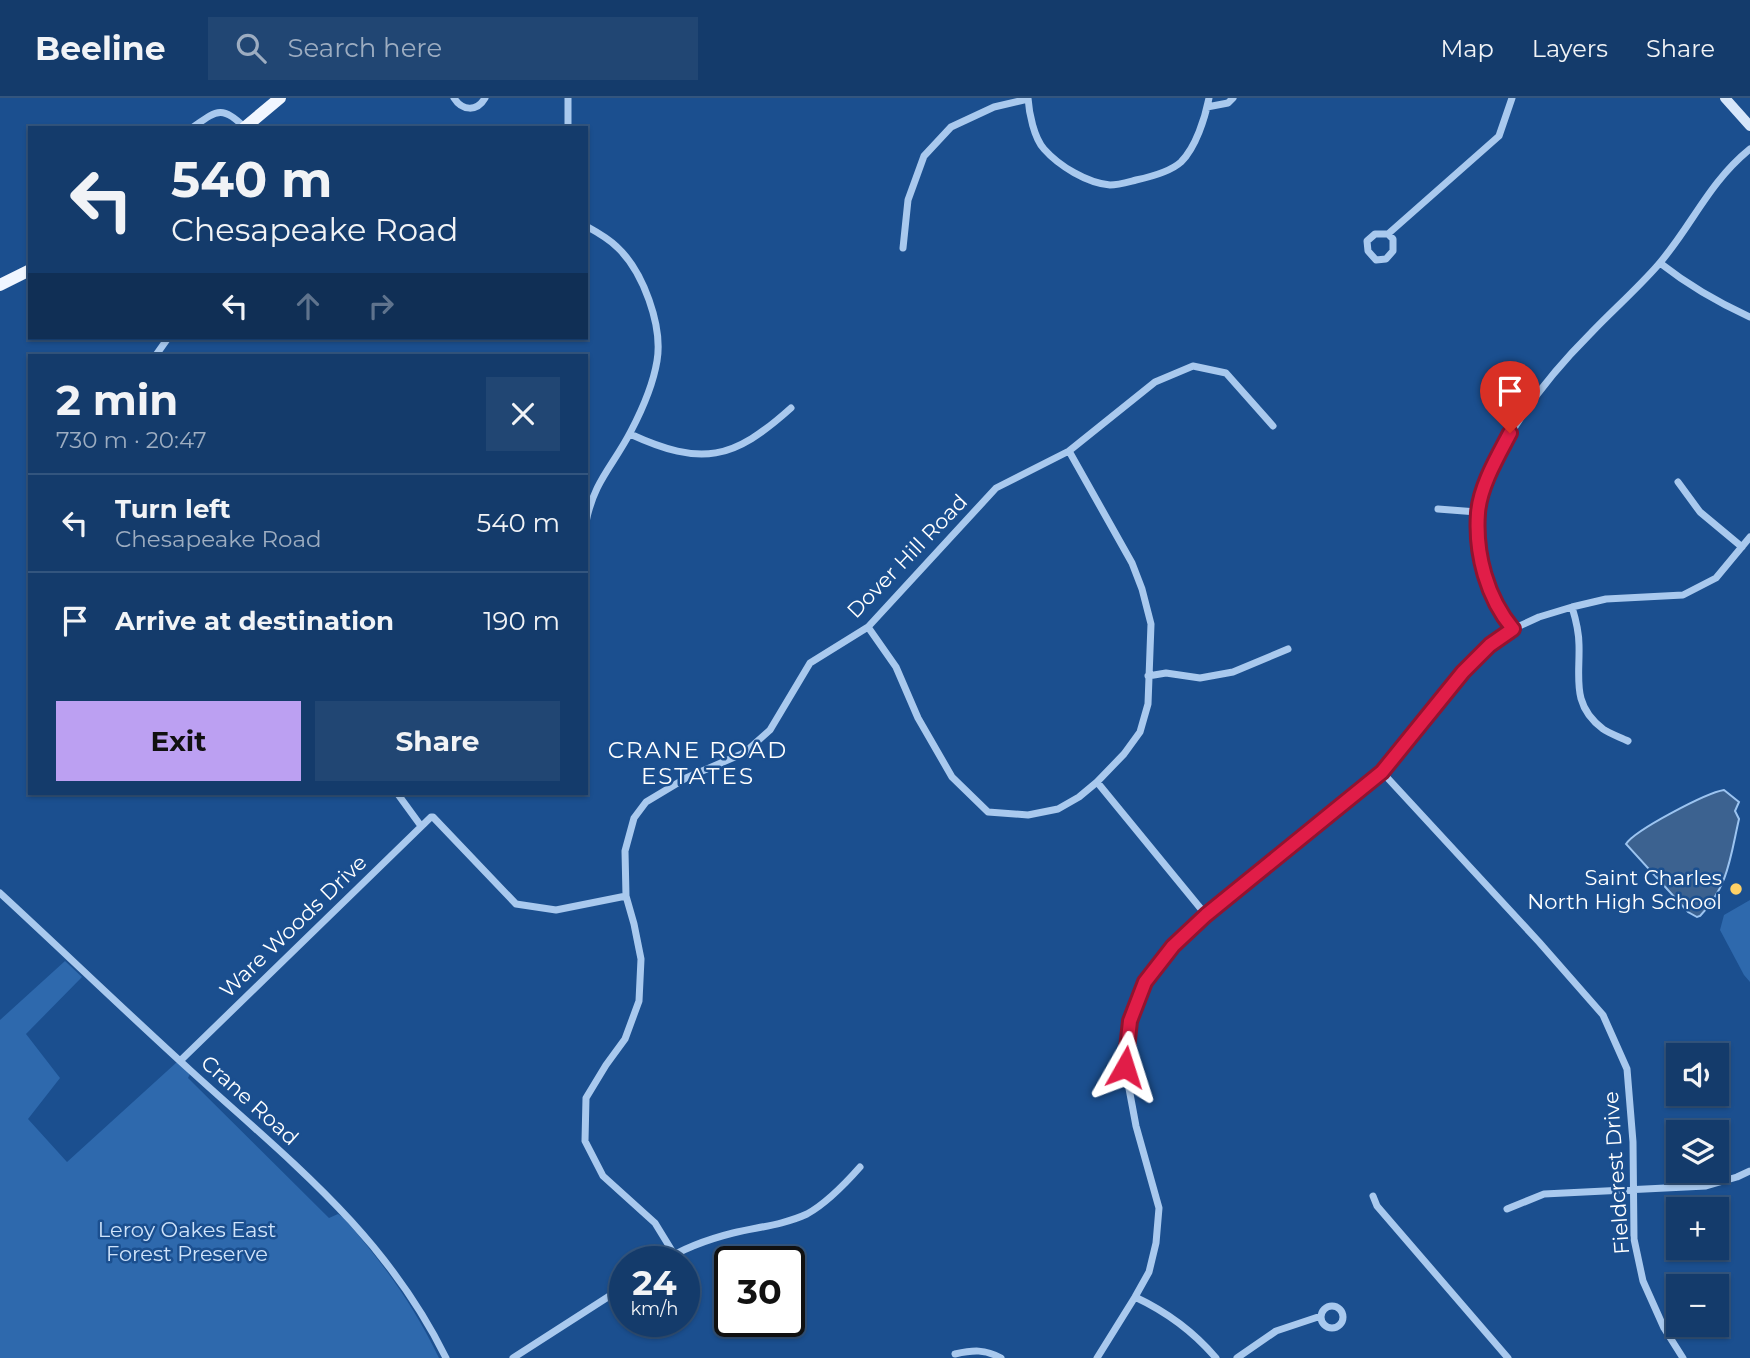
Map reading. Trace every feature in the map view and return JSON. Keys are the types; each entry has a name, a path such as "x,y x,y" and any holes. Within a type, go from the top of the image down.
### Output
{"main road":[{"path":"247,126 280,98"},
{"path":"1725,98 1750,126"},
{"path":"0,285 28,271"}],"street":[{"path":"454,98 458,104 467,108 478,106 485,98"},
{"path":"568,98 568,126"},
{"path":"903,248 908,200 924,156 951,127 995,107 1028,99 1031,117 1043,147 1066,167 1091,181 1111,185 1151,177 1180,162 1194,142 1209,98"},
{"path":"1207,107 1228,103 1233,98"},
{"path":"1388,234 1499,136 1511,98"},
{"path":"195,126 213,113 222,111 243,126"},
{"path":"1513,629 1492,597 1483,571 1478,512 1485,488 1510,433 1564,363 1660,263 1730,165 1750,149"},
{"path":"588,227 617,247 630,262 645,288 653,312 658,359 642,407 630,433 601,478 588,511"},
{"path":"1660,263 1686,284 1750,317"},
{"name":"Dover Hill Road","path":"669,1246 655,1223 603,1177 585,1141 586,1098 625,1039 639,1001 641,959 626,897 625,851 634,818 646,802 686,779 744,753 770,730 810,663 868,627 996,488 1069,451 1155,382 1193,366 1226,373 1273,426"},
{"path":"630,433 653,444 686,454 721,454 765,431 791,408"},
{"path":"868,627 896,667 918,718 952,777 988,812 1028,815 1058,809 1097,782 1124,754 1140,732 1148,704 1151,624 1132,563 1069,451"},
{"path":"1678,482 1700,512 1742,547"},
{"path":"1438,509 1478,512"},
{"path":"1097,1358 1149,1272 1156,1243 1159,1208 1136,1126 1125,1067 1130,1021 1145,982 1173,946 1206,915 1382,772 1463,672 1490,645 1513,629 1539,617 1572,607 1606,599 1683,595 1716,578 1750,537"},
{"path":"1572,607 1580,646 1577,685 1581,700 1603,729 1628,741"},
{"path":"1148,676 1166,673 1199,678 1233,672 1288,649"},
{"name":"Fieldcrest Drive","path":"1382,772 1603,1015 1627,1069 1633,1142 1634,1239 1643,1281 1664,1328 1683,1358"},
{"path":"1097,782 1206,915"},
{"path":"398,795 421,826"},
{"name":"Ware Woods Drive","path":"180,1060 431,817 516,904 556,909 626,897"},
{"name":"Crane Road","path":"0,893 346,1213 394,1270 431,1327 446,1358"},
{"path":"696,1246 733,1233 775,1226 809,1213 840,1189 860,1167"},
{"path":"1507,1209 1544,1194 1706,1186 1750,1171"},
{"path":"1373,1196 1377,1206 1508,1358"},
{"path":"513,1358 609,1296"},
{"path":"1135,1297 1160,1309 1190,1331 1216,1358"},
{"path":"1237,1358 1276,1331 1321,1316"},
{"path":"955,1354 972,1350 990,1352 1001,1358"}],"green space":[{"path":"1750,900 1750,982 1720,930 1724,915"},
{"name":"Leroy Oakes East Forest Preserve","path":"65,961 82,977 26,1034 60,1078 28,1119 67,1162 177,1062 190,1074 188,1078 329,1218 338,1214 344,1218 396,1285 439,1358 0,1358 0,1020"}],"shaded area":[{"path":"1724,790 1739,802 1735,811 1739,819 1723,882 1710,905 1697,917 1688,912 1626,844 1643,830 1672,813"}],"place":[{"name":"Saint Charles North High School","path":"1736,889"}],"district":[{"name":"CRANE ROAD ESTATES","path":"698,763"}],"route":[{"path":"1125,1067 1130,1021 1145,982 1173,946 1206,915 1382,772 1463,672 1490,645 1513,629 1492,597 1483,571 1478,512 1485,488 1510,433"}]}
